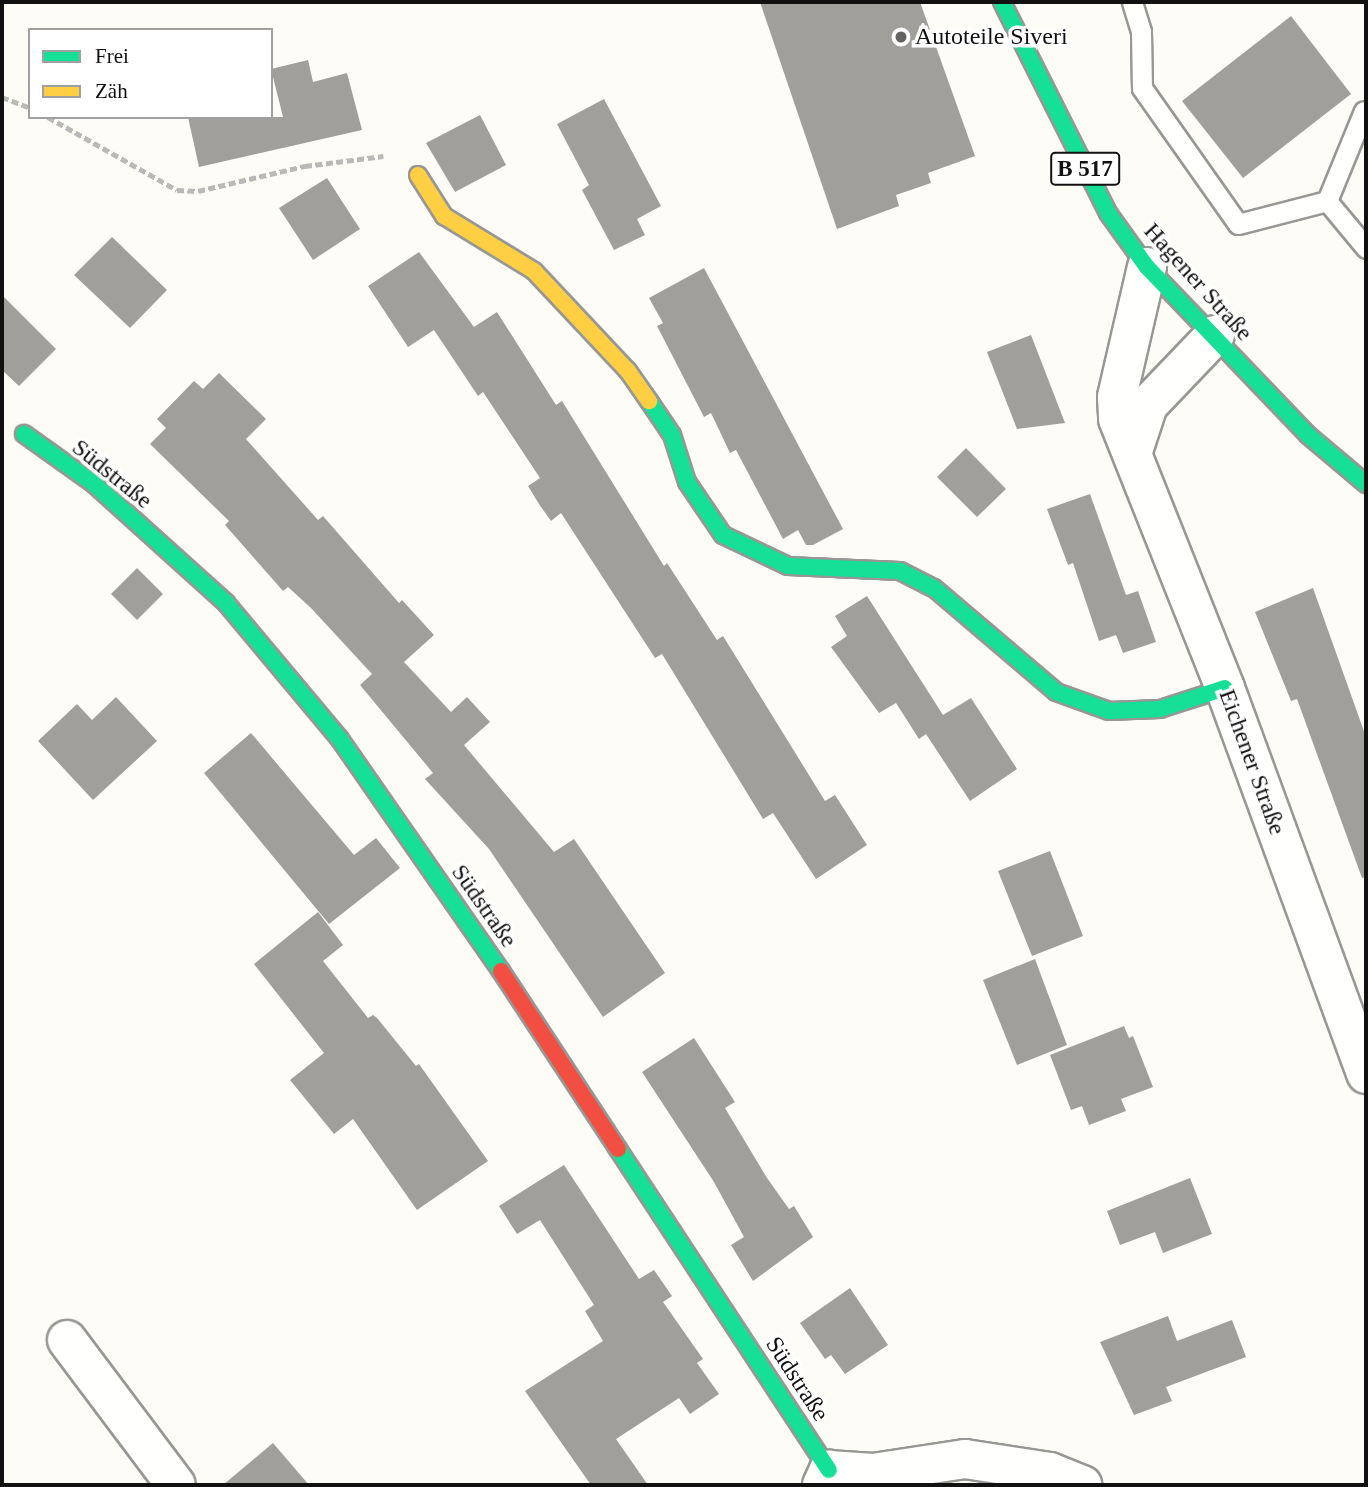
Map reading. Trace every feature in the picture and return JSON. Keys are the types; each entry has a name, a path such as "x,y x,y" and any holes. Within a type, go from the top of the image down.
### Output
{"street":[{"name":"Hagener Straße","path":"1002,2 1108,213 1147,267 1308,435 1366,484"},
{"path":"418,175 443,216 534,271 628,371 672,435 687,482 723,535 788,566 900,571 934,588 1056,692 1109,711 1160,709 1225,688"},
{"name":"Eichener Straße","path":"1147,267 1129,358 1117,397 1118,419 1133,451 1225,688 1366,1074"},
{"path":"1133,451 1148,405 1215,335"},
{"name":"Südstraße","path":"24,434 94,484 226,603 340,738 506,978 826,1478"},
{"path":"67,1340 176,1485"},
{"path":"826,1478 965,1459 1050,1472 1083,1485"}],"lane":[{"path":"1132,2 1141,32 1142,89 1238,224 1327,201"},
{"path":"1327,201 1364,111"},
{"path":"1327,201 1366,248"}],"path":[{"path":"2,97 28,107"},
{"path":"52,119 177,190 198,191 305,166 383,156 418,175"}],"building":[{"path":"760,2 920,2 975,156 928,173 931,183 896,195 899,206 837,229"},
{"path":"1291,16 1351,94 1243,178 1182,101"},
{"path":"308,60 313,82 347,73 362,130 199,167 188,119 283,117 273,69"},
{"path":"604,99 661,206 637,219 645,235 614,250 582,190 589,185 557,124"},
{"path":"480,115 506,165 455,192 426,143"},
{"path":"327,178 360,229 313,260 279,208"},
{"path":"112,237 167,290 130,328 74,275"},
{"path":"419,252 474,327 497,312 556,405 562,401 664,566 667,563 717,640 723,636 825,801 835,795 867,845 816,879 773,813 763,819 662,654 655,658 561,513 551,521 539,504 528,486 540,478 483,392 478,396 434,330 408,347 368,286"},
{"path":"704,268 843,529 813,545 806,545 798,530 783,539 736,450 730,453 711,413 704,417 657,326 663,323 649,298"},
{"path":"2,295 56,349 19,386 2,370"},
{"path":"1031,335 1065,423 1017,429 987,352"},
{"path":"219,373 266,419 246,439 318,520 323,516 399,603 402,600 434,635 404,662 451,712 467,697 490,722 464,745 554,852 574,839 665,973 603,1017 489,849 425,779 433,773 360,685 372,674 311,608 288,587 283,591 225,525 229,521 150,444 166,428 157,419 194,381 203,389"},
{"path":"966,448 1006,489 977,517 937,477"},
{"path":"1090,494 1126,595 1138,591 1156,642 1123,653 1116,635 1099,641 1073,563 1068,565 1047,509"},
{"path":"137,568 163,594 137,620 111,594"},
{"path":"1313,588 1366,737 1366,877 1362,878 1297,699 1291,701 1255,612"},
{"path":"867,596 943,715 971,698 1017,769 970,801 926,734 919,739 896,703 879,713 831,647 847,636 835,616"},
{"path":"116,697 157,741 93,800 38,741 77,704 92,720"},
{"path":"251,733 354,855 376,838 400,868 329,924 204,773"},
{"path":"1050,851 1083,936 1032,956 998,871"},
{"path":"318,912 343,945 323,961 368,1018 373,1015 377,1018 416,1066 419,1064 488,1161 417,1210 353,1119 334,1134 290,1080 324,1053 254,964"},
{"path":"1035,959 1067,1045 1017,1065 983,980"},
{"path":"1124,1026 1129,1038 1133,1036 1153,1087 1121,1099 1126,1111 1089,1125 1082,1106 1071,1110 1050,1055"},
{"path":"694,1038 735,1102 725,1108 767,1178 789,1209 794,1206 813,1237 753,1281 731,1245 744,1237 714,1182 642,1072"},
{"path":"564,1165 639,1279 654,1270 672,1296 663,1302 703,1359 697,1363 719,1394 690,1414 679,1398 616,1439 648,1485 591,1485 525,1391 603,1341 585,1311 594,1305 540,1220 517,1234 499,1206"},
{"path":"1190,1178 1212,1234 1163,1253 1155,1232 1120,1245 1107,1211"},
{"path":"850,1288 888,1345 845,1374 831,1355 825,1359 800,1323"},
{"path":"1168,1316 1177,1341 1232,1320 1246,1357 1166,1387 1172,1401 1134,1415 1100,1342"},
{"path":"273,1443 309,1485 223,1485"}],"traffic: fast":[{"path":"1002,2 1108,213 1147,267 1308,435 1366,484"},
{"path":"649,401 672,435 687,482 723,535 788,566 900,571 934,588 1056,692 1109,711 1160,709 1225,688"},
{"path":"24,434 94,484 226,603 339,738 501,971"},
{"path":"618,1149 829,1470"}],"traffic: slow":[{"path":"418,175 444,216 534,271 628,371 649,401"}],"traffic: jam":[{"path":"501,971 618,1149"}],"place":[{"name":"Autoteile Siveri","path":"901,37"}]}
